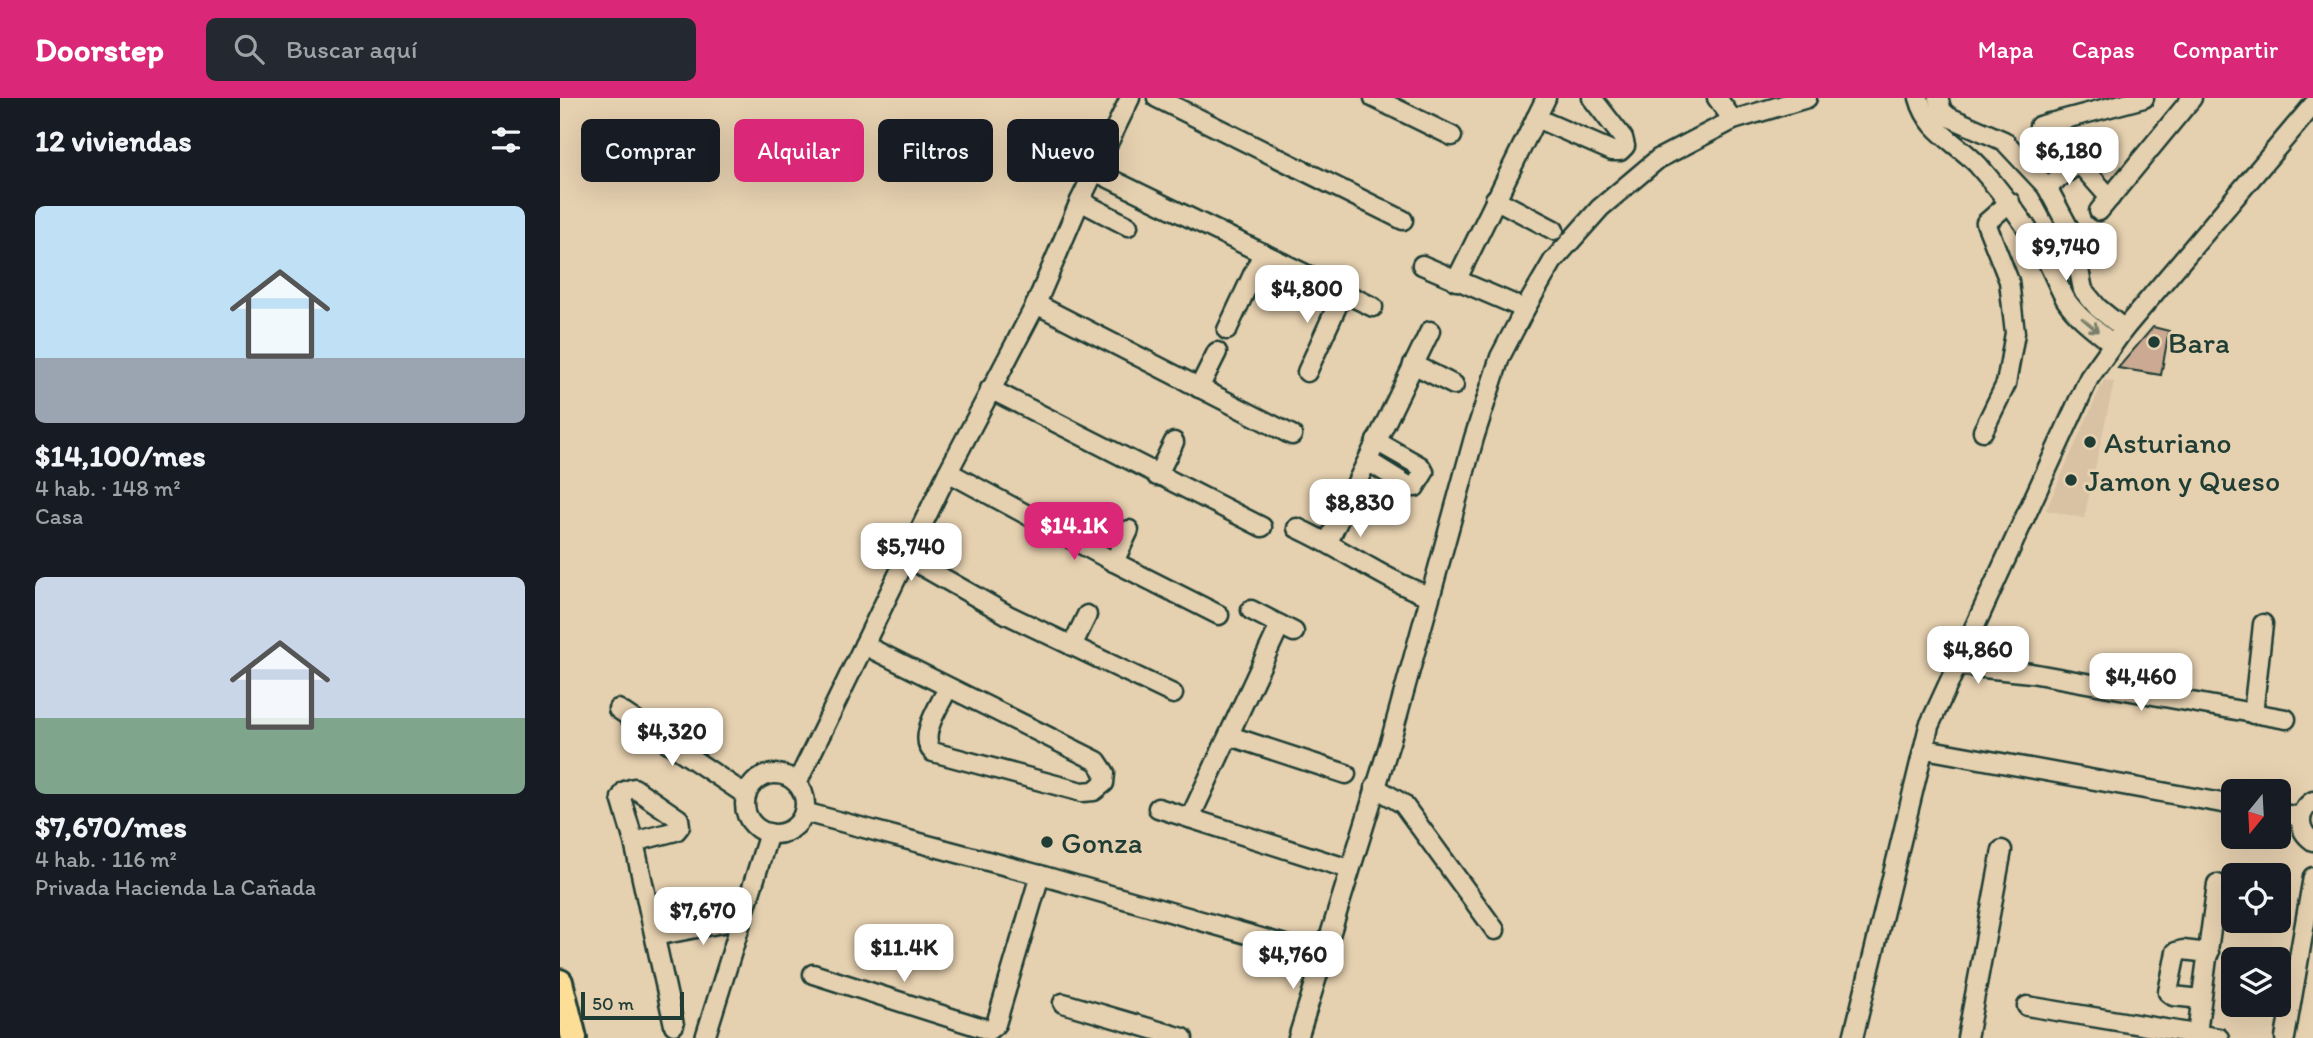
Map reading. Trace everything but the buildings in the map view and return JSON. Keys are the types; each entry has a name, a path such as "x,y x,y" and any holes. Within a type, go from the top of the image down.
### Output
{"highway":[{"path":"560,982 574,1038"}],"street":[{"path":"1119,119 1129,98"},
{"path":"1157,98 1403,220"},
{"path":"1374,98 1452,136"},
{"path":"1456,281 1546,98"},
{"path":"1536,118 1612,151 1620,151 1625,146 1623,138 1592,98"},
{"path":"1717,98 1733,120"},
{"path":"1298,1038 1391,739 1429,596 1500,357 1525,309 1553,261 1600,208 1658,159 1733,120 1807,98"},
{"path":"1919,98 1923,114 1931,124 1971,158 2010,202 2046,260 2067,301 2082,319 2113,344"},
{"path":"1938,98 1942,111 1949,117 2004,141 2047,187 2072,234 2082,290 2098,308 2124,329"},
{"path":"2144,98 2044,124 2079,163 2105,205 2192,98"},
{"path":"1853,1038 1929,726 2089,378 2124,329 2313,105"},
{"path":"1971,158 1968,145 1976,134 1989,133"},
{"path":"2047,187 2079,163"},
{"path":"797,783 948,472 1036,304 1089,182"},
{"path":"1117,182 1373,307"},
{"path":"1496,199 1554,230"},
{"path":"1080,201 1128,226"},
{"path":"1983,431 2006,384 2015,333 2009,281 1986,223 2010,202"},
{"path":"2046,260 2058,265 2065,262 2074,250"},
{"path":"1227,330 1263,253"},
{"path":"1422,265 1525,309"},
{"path":"1307,372 1343,293"},
{"path":"1036,304 1292,435"},
{"path":"1328,542 1430,331"},
{"path":"1199,388 1217,352"},
{"path":"1413,363 1454,385"},
{"path":"990,389 1262,527"},
{"path":"1157,476 1174,442"},
{"path":"1368,461 1410,487 1415,487 1421,481 1424,472 1420,466 1376,442"},
{"path":"948,472 1114,562 1219,615"},
{"path":"1297,528 1328,542 1404,587 1429,596"},
{"path":"1114,562 1129,530"},
{"path":"906,557 961,590 1173,694"},
{"path":"1191,818 1230,736 1287,629 1251,610"},
{"path":"1072,646 1087,614"},
{"path":"2253,714 2263,624"},
{"path":"864,645 1097,761 1105,773 1104,783 1094,792 1082,792 933,752 928,747 926,737 948,688"},
{"path":"1956,665 2031,673 2286,719"},
{"path":"618,709 746,795"},
{"path":"1230,736 1346,774"},
{"path":"1925,749 2221,803"},
{"path":"777,774 797,783 805,802 804,812 798,823 790,830 769,833 753,824 747,815 746,795 757,780 766,775 777,774"},
{"path":"1375,787 1403,803 1495,930"},
{"path":"2313,802 2304,809 2301,817 2304,834 2313,841"},
{"path":"1158,808 1349,869"},
{"path":"804,812 1040,875 1324,956"},
{"path":"2291,815 2301,817"},
{"path":"705,1038 769,833"},
{"path":"635,842 674,1025"},
{"path":"1967,1038 2002,850"},
{"path":"813,975 981,1030 989,1030 996,1024 1040,875"},
{"path":"2285,1038 2313,877"},
{"path":"2197,1033 2217,884"},
{"path":"655,936 743,919"},
{"path":"2201,999 2173,996 2168,992 2173,957 2176,952 2183,950 2209,953"},
{"path":"1063,1003 1183,1038"},
{"path":"2027,1006 2219,1038"}],"shaded area":[{"path":"2104,380 2114,382 2084,518 2046,510"}],"place":[{"name":"Bara","path":"2154,342"},
{"name":"Asturiano","path":"2090,442"},
{"name":"Jamon y Queso","path":"2071,480"},
{"name":"Gonza","path":"1047,842"}]}
